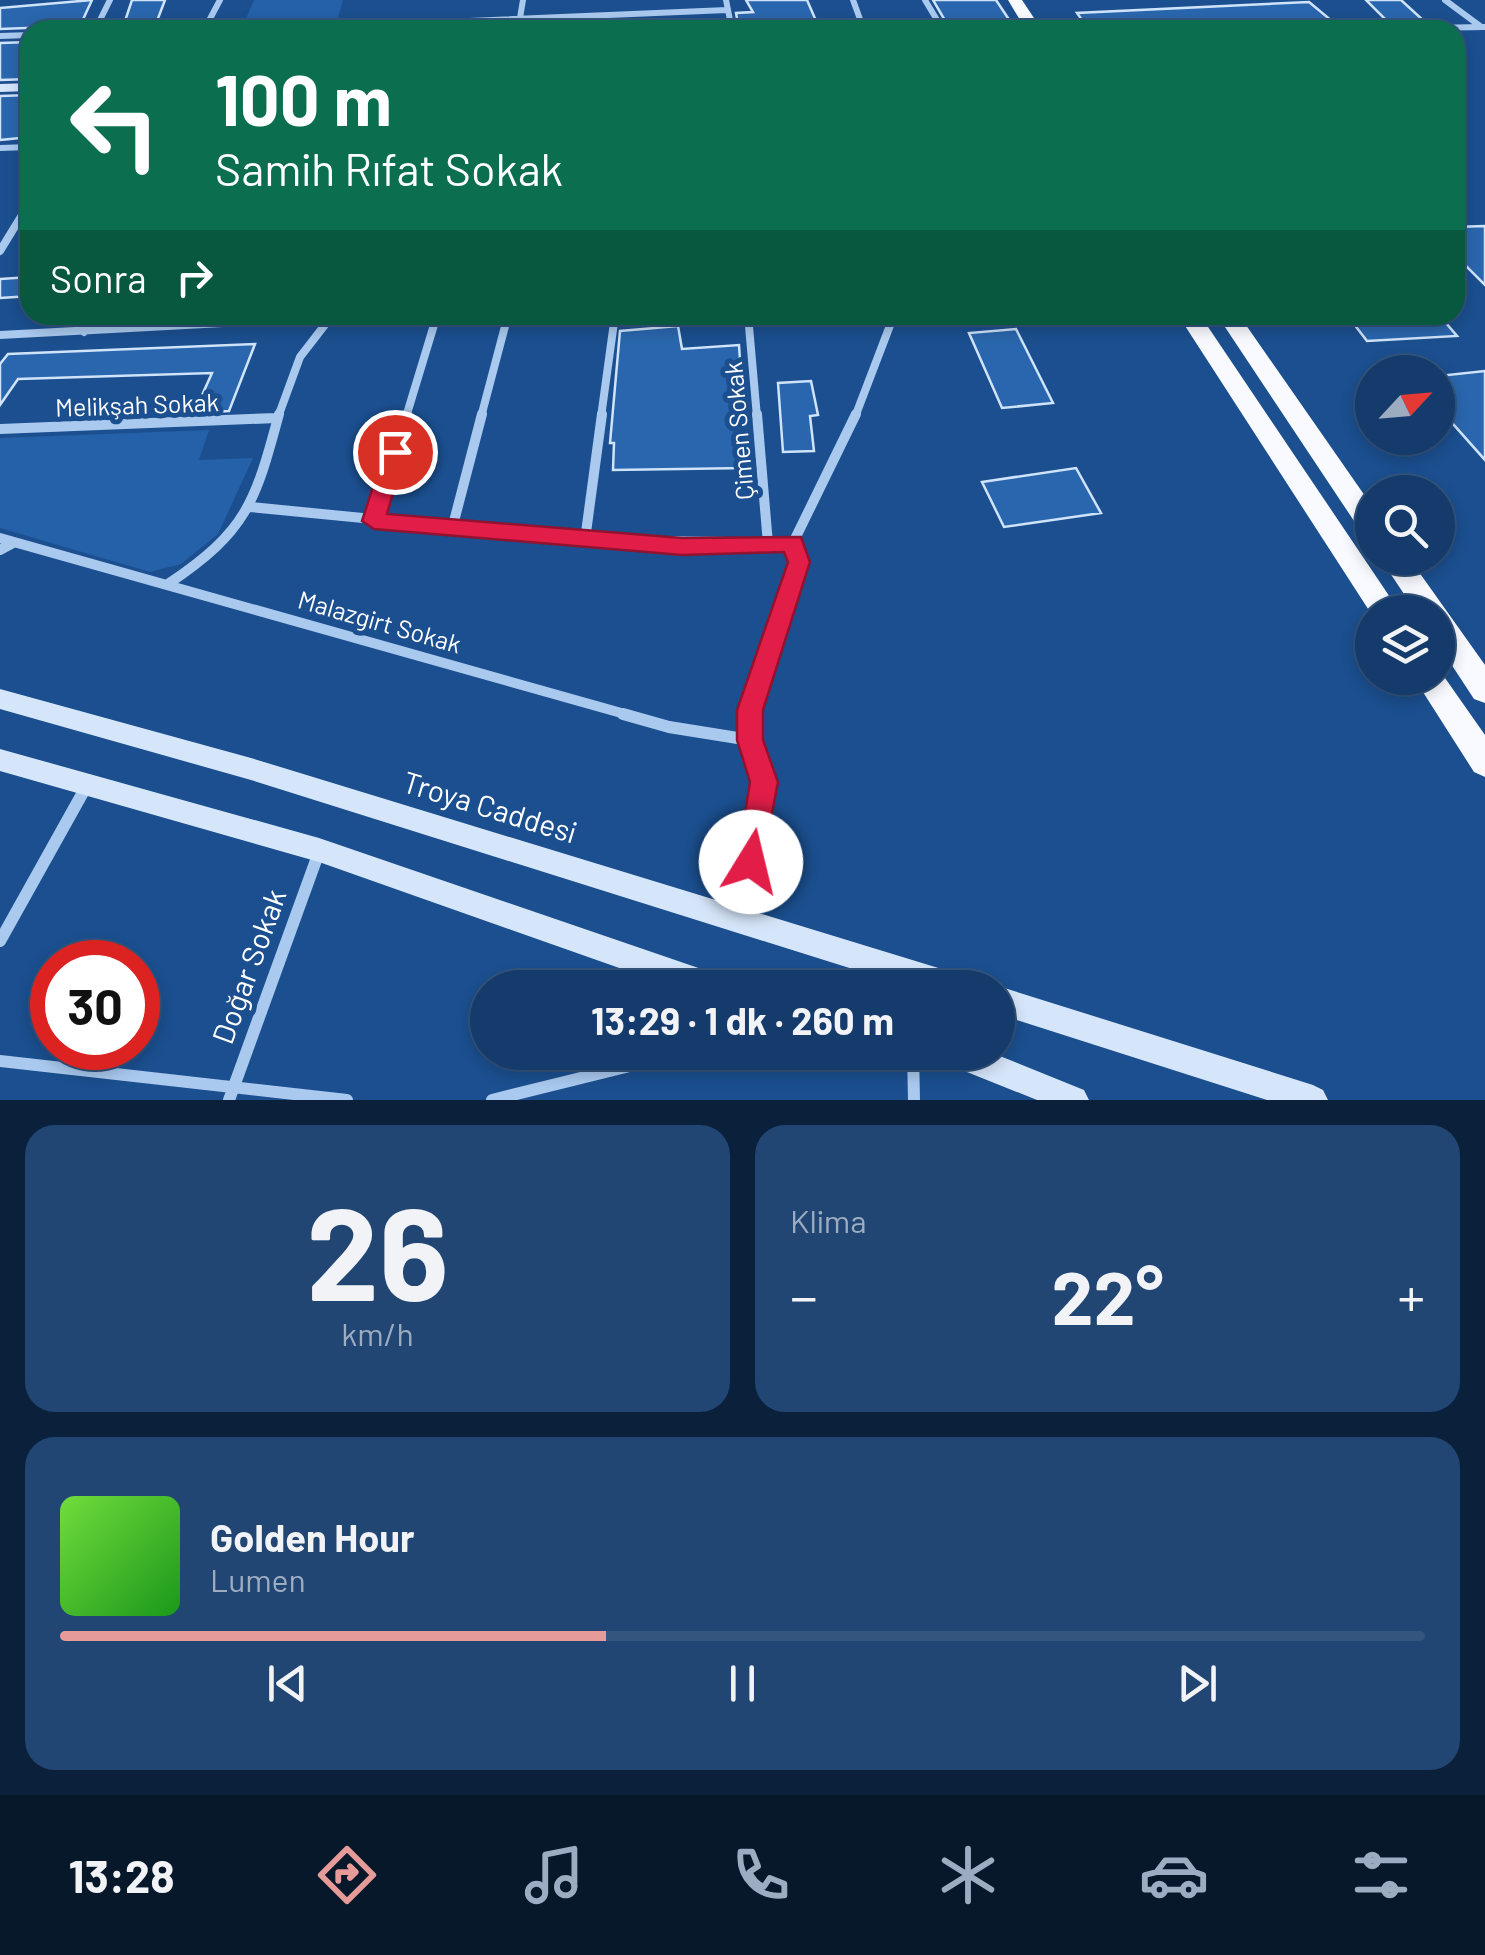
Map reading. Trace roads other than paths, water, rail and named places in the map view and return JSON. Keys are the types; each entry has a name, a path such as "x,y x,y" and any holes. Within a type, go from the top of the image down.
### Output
{"highway":[{"path":"1196,325 1375,595"},
{"path":"1235,325 1355,501"},
{"path":"1455,646 1485,690"},
{"path":"1440,695 1485,762"}],"main road":[{"name":"Troya Caddesi","path":"0,699 251,769 901,970"},
{"path":"0,760 319,850 649,970"},
{"path":"1015,1005 1314,1100"},
{"path":"998,1070 1074,1100"}],"street":[{"path":"520,20 523,0"},
{"path":"726,0 730,20"},
{"path":"853,0 865,20"},
{"path":"1445,0 1484,29"},
{"path":"472,20 727,10"},
{"path":"860,12 862,20"},
{"path":"0,251 20,218"},
{"path":"84,332 87,325"},
{"path":"0,336 192,325"},
{"path":"168,584 208,558 250,507 276,418 313,332 321,325"},
{"path":"374,521 434,325"},
{"path":"452,529 505,325"},
{"path":"585,540 613,325"},
{"name":"Çimen Sokak","path":"749,325 768,544"},
{"path":"742,920 764,782 750,740 750,710 799,562 793,543 833,472 876,371 891,325"},
{"name":"Melikşah Sokak","path":"0,430 276,418"},
{"path":"250,507 452,529 682,547 793,543"},
{"name":"Malazgirt Sokak","path":"0,538 669,727 750,740"},
{"path":"0,550 14,543"},
{"path":"0,941 86,787"},
{"name":"Doğar Sokak","path":"231,1095 319,850"},
{"path":"0,1061 231,1095 346,1100"},
{"path":"492,1100 613,1070"},
{"path":"913,1070 914,1100"}]}
